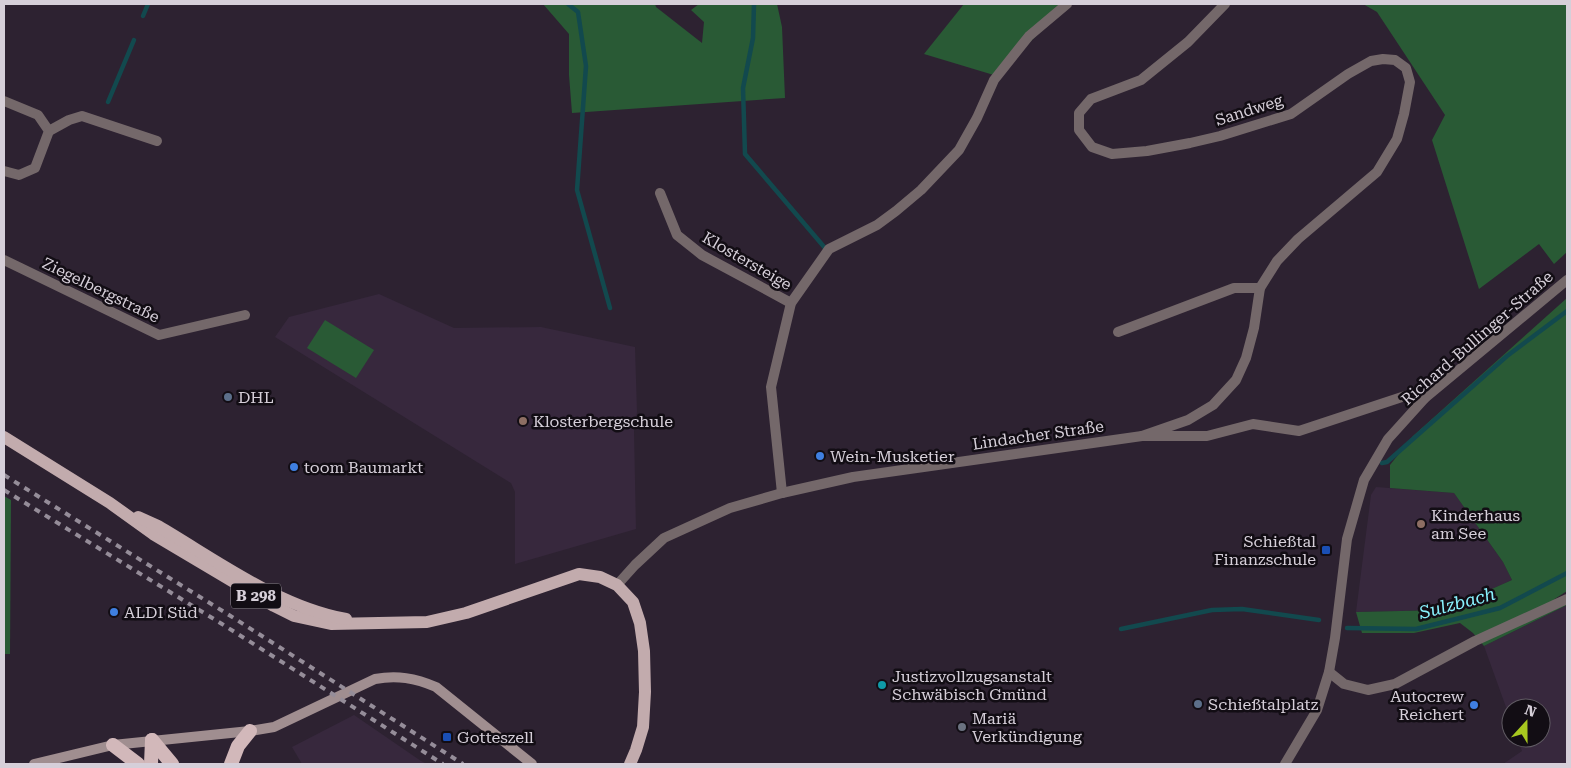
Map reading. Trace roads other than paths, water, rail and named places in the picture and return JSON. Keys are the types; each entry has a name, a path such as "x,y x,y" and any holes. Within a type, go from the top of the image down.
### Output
{"highway":[{"path":"231,764 238,746 250,732"},
{"path":"150,764 152,740"},
{"path":"152,740 172,764"},
{"path":"113,745 138,764"}],"main road":[{"name":"B 298","path":"4,437 110,503 153,534 294,616 331,624 427,622 466,613 579,574 600,577 617,584"},
{"path":"617,584 633,602 640,623 644,651 645,692 643,727 630,764"},
{"path":"34,764 113,745 250,732 274,727 375,679 391,676 420,680 436,687 532,764"}],"street":[{"name":"Klostersteige","path":"782,493 771,386 791,303 829,249 877,224 896,211 920,190 959,150 997,76 1029,36 1067,4"},
{"name":"Sandweg","path":"1142,436 1188,420 1213,405 1236,380 1246,358 1254,328 1260,288 1277,261 1298,239 1377,172 1397,139 1404,114 1410,82 1406,68 1395,60 1383,59 1371,61 1348,74 1291,114 1220,136 1147,151 1112,154 1092,147 1079,130 1079,113 1091,99 1141,80 1188,42 1225,4"},
{"path":"4,101 38,115 49,131"},
{"path":"4,172 18,175 35,168 49,131 69,120 82,116 157,141"},
{"name":"Klostersteige","path":"660,193 677,235 702,256 791,303"},
{"name":"Ziegelbergstraße","path":"4,260 159,335 245,315"},
{"name":"Richard-Bullinger-Straße","path":"1285,764 1317,710 1329,672 1347,539 1364,480 1388,439 1425,398 1567,280"},
{"path":"1118,332 1234,288 1260,288"},
{"name":"Lindacher Straße","path":"617,584 664,538 730,508 782,493 853,477 1142,436 1207,436 1254,424 1299,431 1408,395 1425,398"},
{"path":"1329,672 1344,684 1368,690 1395,684 1475,640 1567,599"}],"waterway":[{"path":"143,16 148,4"},
{"path":"568,4 578,12 586,66 577,190 610,308"},
{"path":"754,4 753,38 743,88 745,154 825,248"},
{"path":"108,102 134,40"},
{"path":"1382,463 1387,462 1507,356 1567,311"},
{"name":"Sulzbach","path":"1347,628 1416,629 1500,608 1567,573"},
{"name":"Sulzbach","path":"1121,629 1212,610 1242,609 1319,620"}],"railway":[{"path":"4,475 463,764"},
{"path":"4,490 222,624 443,764"}],"place":[{"name":"DHL","path":"228,397"},
{"name":"Klosterbergschule","path":"523,421"},
{"name":"Wein-Musketier","path":"820,456"},
{"name":"toom Baumarkt","path":"294,467"},
{"name":"Kinderhaus am See","path":"1421,524"},
{"name":"Schießtal Finanzschule","path":"1326,550"},
{"name":"ALDI Süd","path":"114,612"},
{"name":"Justizvollzugsanstalt Schwäbisch Gmünd","path":"882,685"},
{"name":"Schießtalplatz","path":"1198,704"},
{"name":"Autocrew Reichert","path":"1474,705"},
{"name":"Mariä Verkündigung","path":"962,727"},
{"name":"Gotteszell","path":"447,737"}]}
